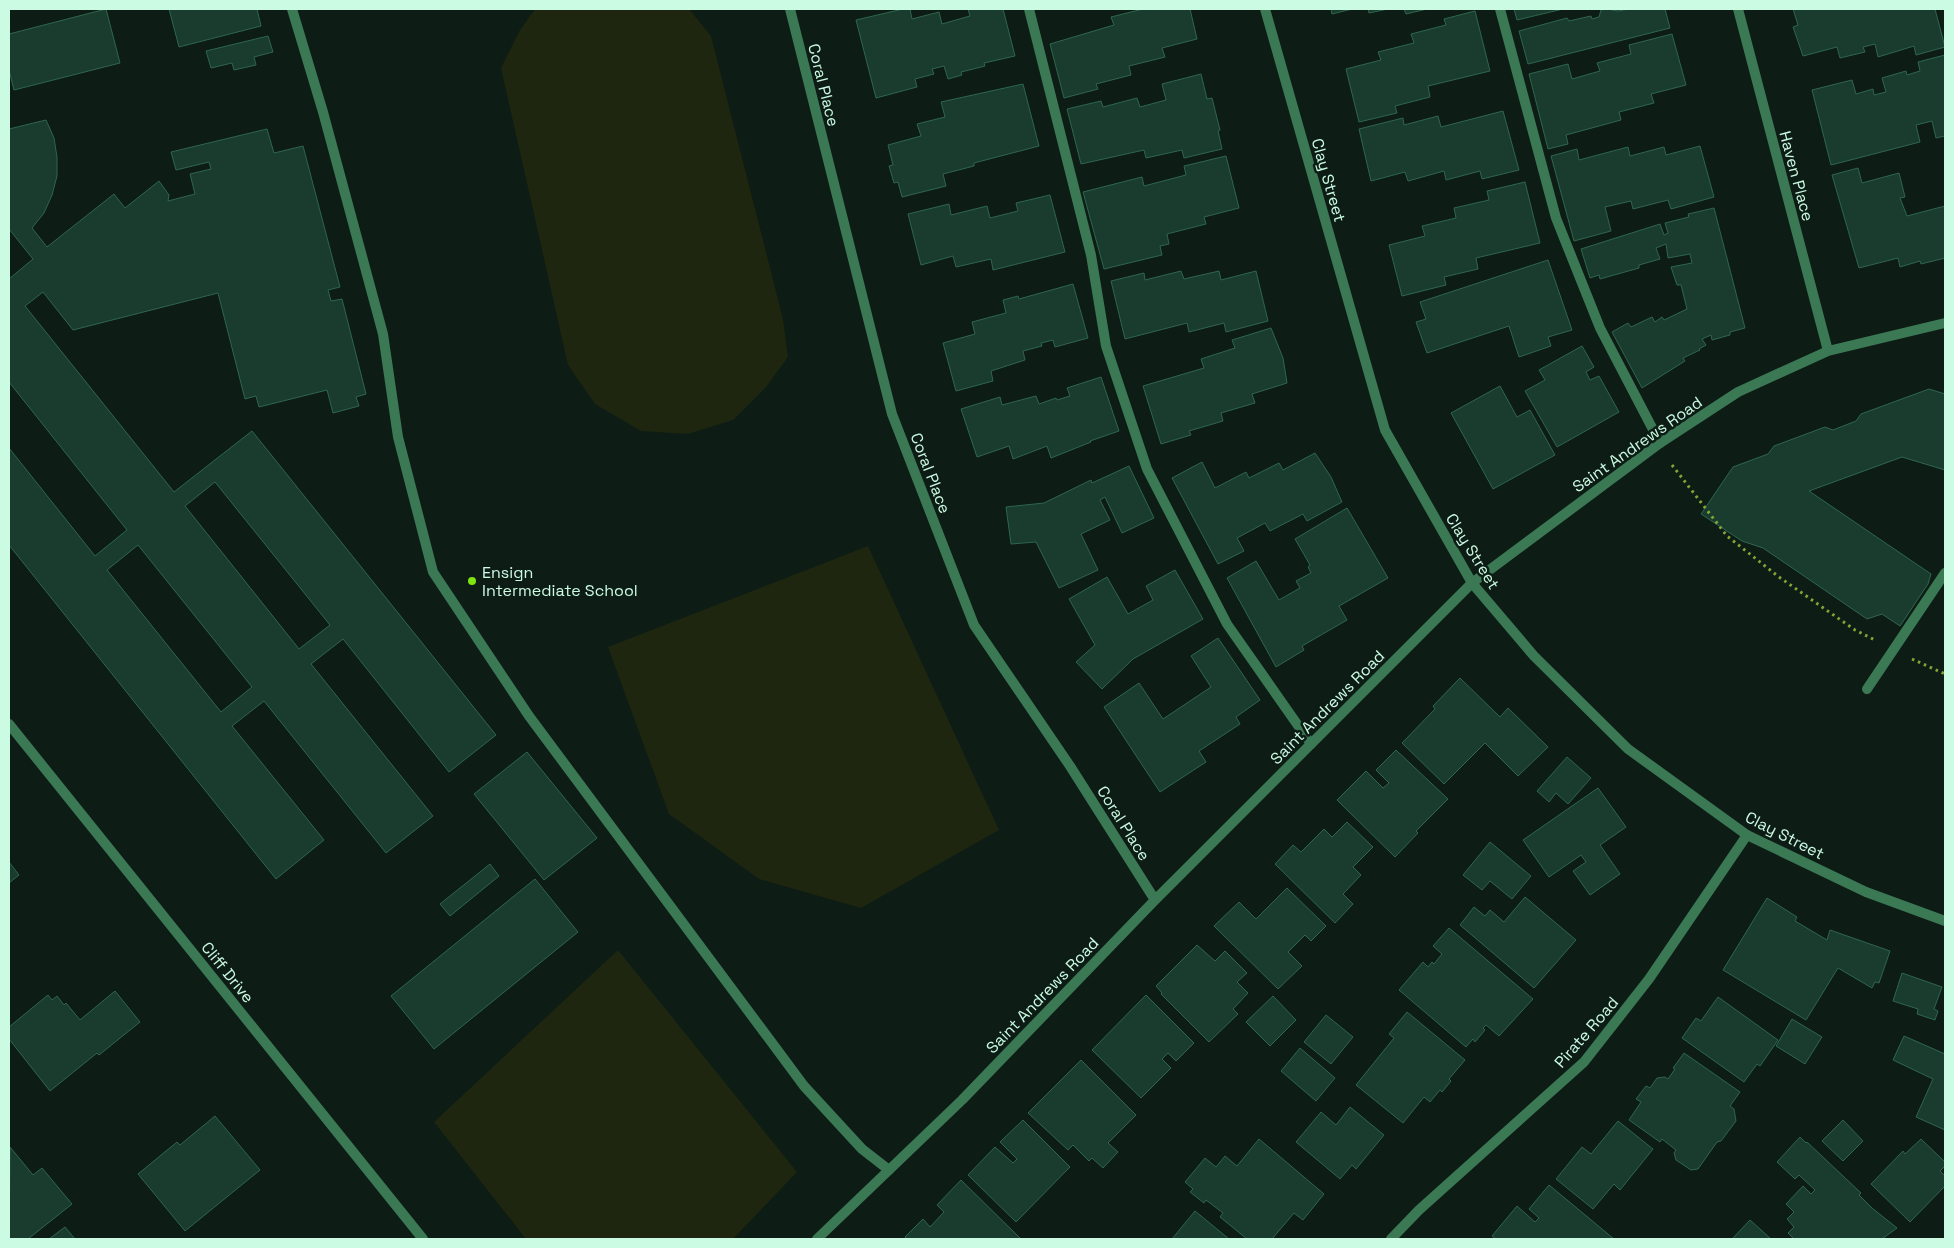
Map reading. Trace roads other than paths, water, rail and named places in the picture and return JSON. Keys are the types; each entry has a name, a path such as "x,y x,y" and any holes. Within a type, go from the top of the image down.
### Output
{"street":[{"path":"292,9 323,112 383,334 398,437 433,572 529,716 804,1086 862,1149 889,1170"},
{"name":"Coral Place","path":"790,9 892,414 974,625 1070,766 1155,900"},
{"path":"1029,9 1091,255 1106,346 1147,469 1227,624 1311,744"},
{"name":"Clay Street","path":"1265,9 1385,430 1472,583 1534,656 1628,749 1747,834 1866,892 1945,921"},
{"path":"1500,9 1556,218 1600,328 1660,443"},
{"name":"Haven Place","path":"1738,9 1828,351"},
{"name":"Saint Andrews Road","path":"817,1239 962,1100 1155,900 1472,583 1660,443 1738,392 1828,351 1945,323"},
{"path":"1867,689 1945,573"},
{"name":"Cliff Drive","path":"9,724 424,1239"},
{"name":"Pirate Road","path":"1391,1239 1420,1210 1584,1062 1649,979 1747,834"}],"place":[{"name":"Ensign Intermediate School","path":"472,581"}]}
